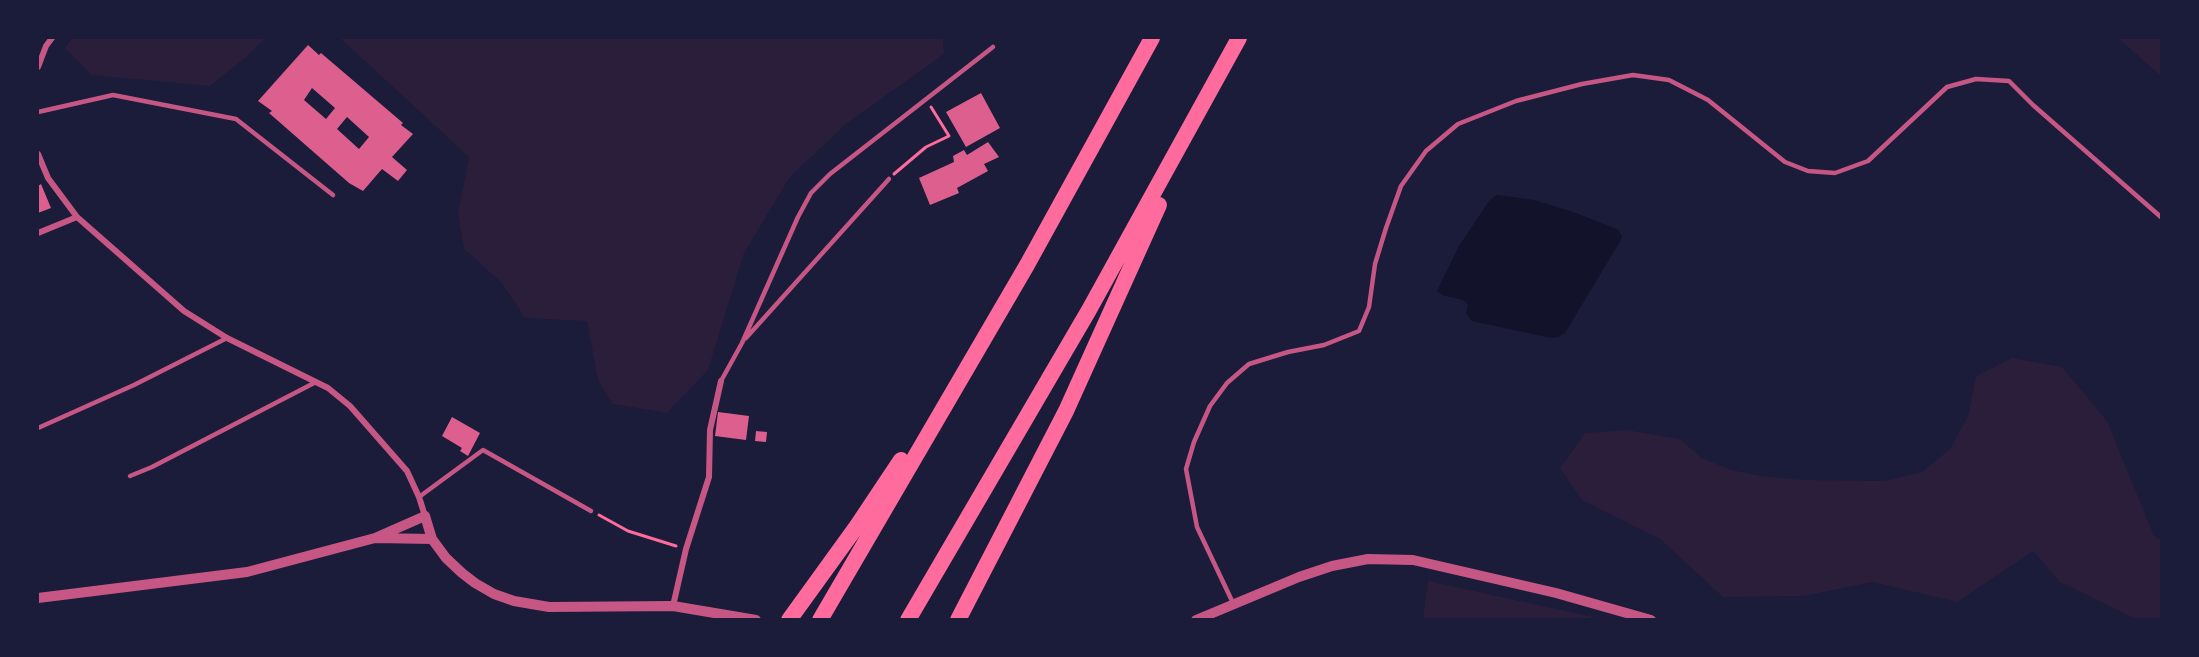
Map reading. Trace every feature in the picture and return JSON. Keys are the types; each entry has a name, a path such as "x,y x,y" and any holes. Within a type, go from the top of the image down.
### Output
{"highway":[{"path":"820,620 1027,265 1152,38"},
{"path":"908,620 1089,310 1239,38"},
{"path":"962,613 1066,411 1205,102"},
{"path":"789,620 883,488 986,324 1027,265"}],"street":[{"path":"38,67 46,46 52,38"},
{"path":"38,154 48,178 77,217 184,311 228,338 338,394 371,428 407,471 419,497 432,539 446,558 475,583 494,594 514,601 549,607 673,606 756,620"},
{"path":"38,233 77,217"},
{"path":"673,606 686,549 708,477 710,430 721,381"},
{"path":"38,598 247,572 375,538 424,516"},
{"path":"375,538 432,539"},
{"path":"1197,620 1233,603 1332,566 1368,559 1413,560 1556,593 1651,620"}],"lane":[{"path":"721,381 742,343 811,193 830,174 993,47"},
{"path":"1233,603 1197,527 1186,469 1194,442 1210,406 1227,383 1249,364 1288,352 1324,345 1359,331 1369,307 1380,246 1401,186 1426,152 1458,123 1516,101 1582,84 1633,75 1669,80 1708,100 1785,162 1808,171 1835,174 1868,161 1947,87 1976,79 2009,81 2033,105 2162,218"},
{"path":"38,112 113,95 236,119 333,195"},
{"path":"742,343 889,179"},
{"path":"38,428 134,385 228,338"},
{"path":"130,476 152,467 316,382"},
{"path":"419,497 483,450 591,511"}],"path":[{"path":"889,179 926,147 949,136 926,99"},
{"path":"591,511 628,531 686,549"}],"shaded area":[{"path":"72,38 265,38 246,57 210,86 91,75 65,48"},
{"path":"340,38 943,38 944,54 846,124 789,178 744,253 708,370 667,413 613,404 598,380 587,321 525,318 502,283 464,249 458,214 469,157"},
{"path":"2118,38 2161,38 2161,76"},
{"path":"1497,195 1534,200 1619,230 1622,237 1619,243 1565,333 1558,337 1551,338 1472,321 1466,313 1468,305 1463,300 1442,295 1437,291 1459,246 1489,201"},
{"path":"2012,358 2062,367 2107,421 2154,536 2161,540 2161,619 2136,619 2060,582 2033,551 1957,602 1873,582 1804,596 1723,597 1660,539 1582,500 1560,468 1585,433 1627,430 1680,439 1702,458 1731,470 1762,476 1803,480 1884,481 1922,472 1950,449 1968,416 1976,376"},
{"path":"1428,581 1593,617 1593,619 1423,619"}],"building":[{"path":"308,45 319,55 321,53 413,134 392,157 407,170 398,181 382,169 363,191 349,183 269,113 272,111 258,101","holes":["312,88 335,108 326,119 304,100","347,117 369,137 359,149 337,129"]},
{"path":"981,93 1000,128 966,147 946,112"},
{"path":"988,142 999,157 984,164 988,171 957,188 959,193 930,205 919,178 954,162 953,156 964,150 967,155"},
{"path":"41,184 51,208 38,213 38,186"},
{"path":"718,412 749,416 746,440 715,436"},
{"path":"452,417 480,433 468,456 460,451 462,448 442,436"},
{"path":"756,431 767,432 766,442 755,441"}]}
